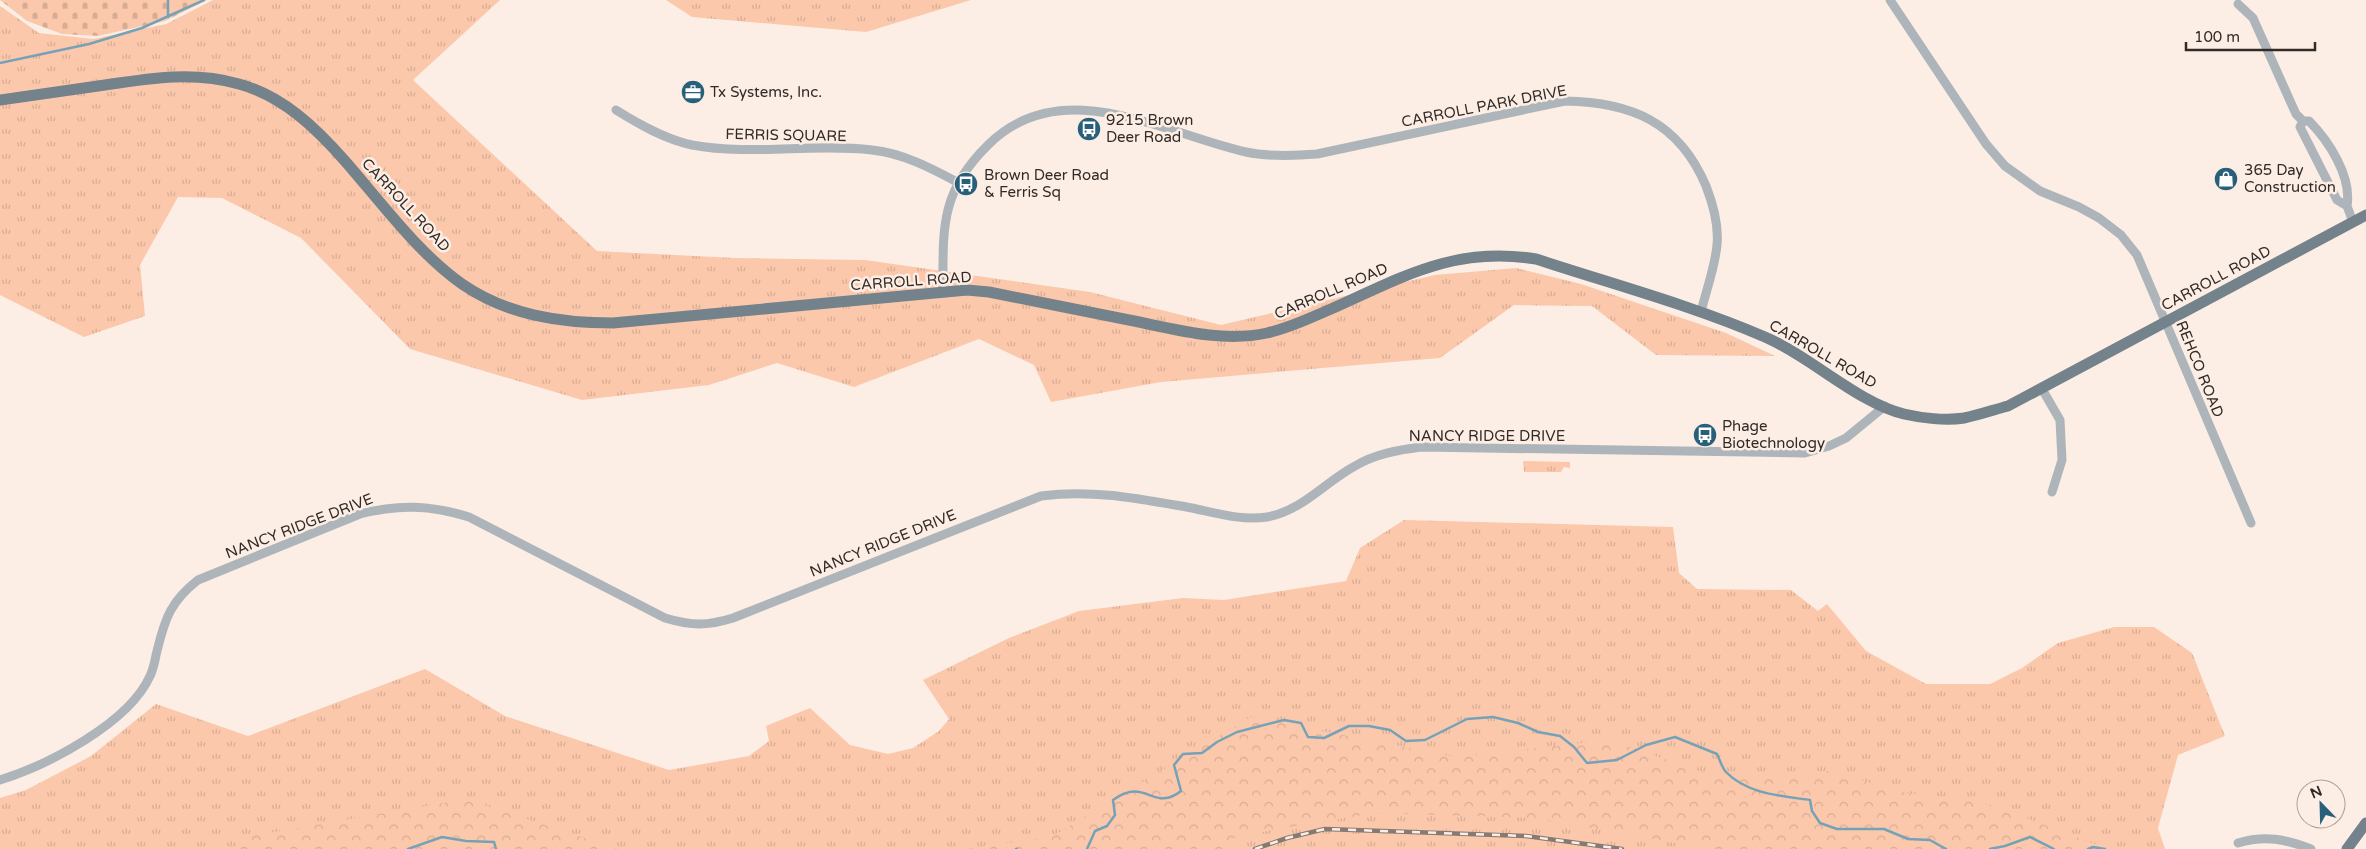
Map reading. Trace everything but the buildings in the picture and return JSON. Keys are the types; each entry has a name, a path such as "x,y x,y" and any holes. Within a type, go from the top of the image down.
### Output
{"main road":[{"name":"CARROLL ROAD","path":"0,100 168,76 206,77 240,84 275,100 304,119 319,132 424,251 462,284 497,302 535,316 578,323 613,323 943,290 989,292 1199,334 1252,336 1297,324 1417,271 1450,260 1480,255 1520,256 1536,259 1701,312 1780,344 1863,396 1884,406 1902,414 1922,417 1962,418 2008,406 2366,215"},
{"path":"2348,849 2366,822"}],"street":[{"name":"REHCO ROAD","path":"1890,0 1986,144 2005,166 2040,191 2079,206 2122,235 2137,255 2251,523"},
{"path":"2238,4 2253,18 2296,114 2302,121 2309,121 2324,135 2335,153 2349,195 2346,206"},
{"name":"CARROLL PARK DRIVE","path":"943,290 943,236 949,201 957,182 970,162 997,136 1023,120 1057,110 1079,109 1106,112 1247,152 1283,157 1317,154 1565,101 1597,102 1624,108 1653,121 1690,156 1698,169 1714,206 1717,246 1701,312"},
{"name":"FERRIS SQUARE","path":"616,110 659,134 691,144 725,149 872,150 899,155 957,182"},
{"path":"2302,121 2300,127 2337,200 2346,206 2353,222"},
{"path":"2042,389 2060,420 2062,460 2052,492"},
{"name":"NANCY RIDGE DRIVE","path":"0,780 31,770 69,750 128,709 142,694 152,674 164,623 172,606 183,592 198,580 360,514 383,508 424,506 443,509 469,517 665,618 694,625 706,625 734,618 1041,496 1093,492 1238,517 1267,517 1297,506 1355,466 1377,456 1401,449 1421,447 1805,453 1829,446 1846,438 1884,406"},
{"path":"2238,843 2257,837 2291,842 2311,849"}],"green space":[{"path":"0,0 207,0 165,21 98,36 62,34 27,21"},
{"path":"213,0 500,0 413,80 597,251 734,258 865,260 1090,292 1221,325 1435,275 1516,268 1581,284 1726,333 1775,356 1656,355 1592,306 1514,305 1440,358 1161,382 1051,402 1034,365 979,339 854,387 777,363 709,385 582,400 410,349 301,238 222,198 178,197 140,265 145,316 84,337 0,295 0,6 39,33 93,39 166,24"},
{"path":"666,0 971,0 866,32 692,17"},
{"path":"1523,461 1570,462 1570,468 1564,467 1561,472 1524,472"},
{"path":"1404,520 1673,527 1679,573 1697,589 1791,590 1818,611 1827,604 1866,651 1926,684 1990,684 2022,668 2058,643 2114,627 2154,627 2192,653 2225,736 2178,755 2158,828 2165,849 0,849 0,798 26,790 91,756 156,704 248,736 425,669 505,716 669,770 749,756 769,741 766,726 810,708 850,745 888,754 913,748 939,731 949,719 923,680 1009,638 1079,611 1183,598 1224,600 1346,581 1360,548"},
{"path":"1251,717 1455,757 1609,740 1723,779 1828,771 1906,793 1992,805 2108,849 1709,849 1535,818 1375,813 1237,836 1222,849 966,849 1051,837"},
{"path":"466,799 618,849 233,849 251,836"}],"waterway":[{"path":"168,0 168,17"},
{"path":"0,63 89,44 142,28 204,0"},
{"path":"1087,849 1095,831 1107,826 1115,815 1113,800 1124,794 1134,792 1142,792 1163,798 1171,797 1181,791 1174,765 1183,754 1202,753 1217,742 1237,732 1284,720 1301,723 1308,737 1324,738 1349,726 1369,726 1390,730 1406,741 1425,740 1467,719 1493,717 1518,723 1538,732 1560,736 1574,747 1587,763 1617,760 1646,745 1675,737 1717,754 1726,772 1744,785 1765,793 1810,800 1812,811 1820,823 1837,829 1884,829 1908,839 1930,840 1946,849"},
{"path":"408,849 442,837 466,841 494,842 496,849"},
{"path":"1990,849 2030,837 2054,849"},
{"path":"2088,849 2093,847 2105,849"}],"railway":[{"path":"1255,849 1287,838 1325,829 1526,836 1622,849"}],"place":[{"name":"Tx Systems, Inc.","path":"693,92"},
{"name":"9215 Brown Deer Road","path":"1089,129"},
{"name":"365 Day Construction","path":"2226,179"},
{"name":"Brown Deer Road & Ferris Sq","path":"966,184"},
{"name":"Phage Biotechnology","path":"1705,435"}]}
